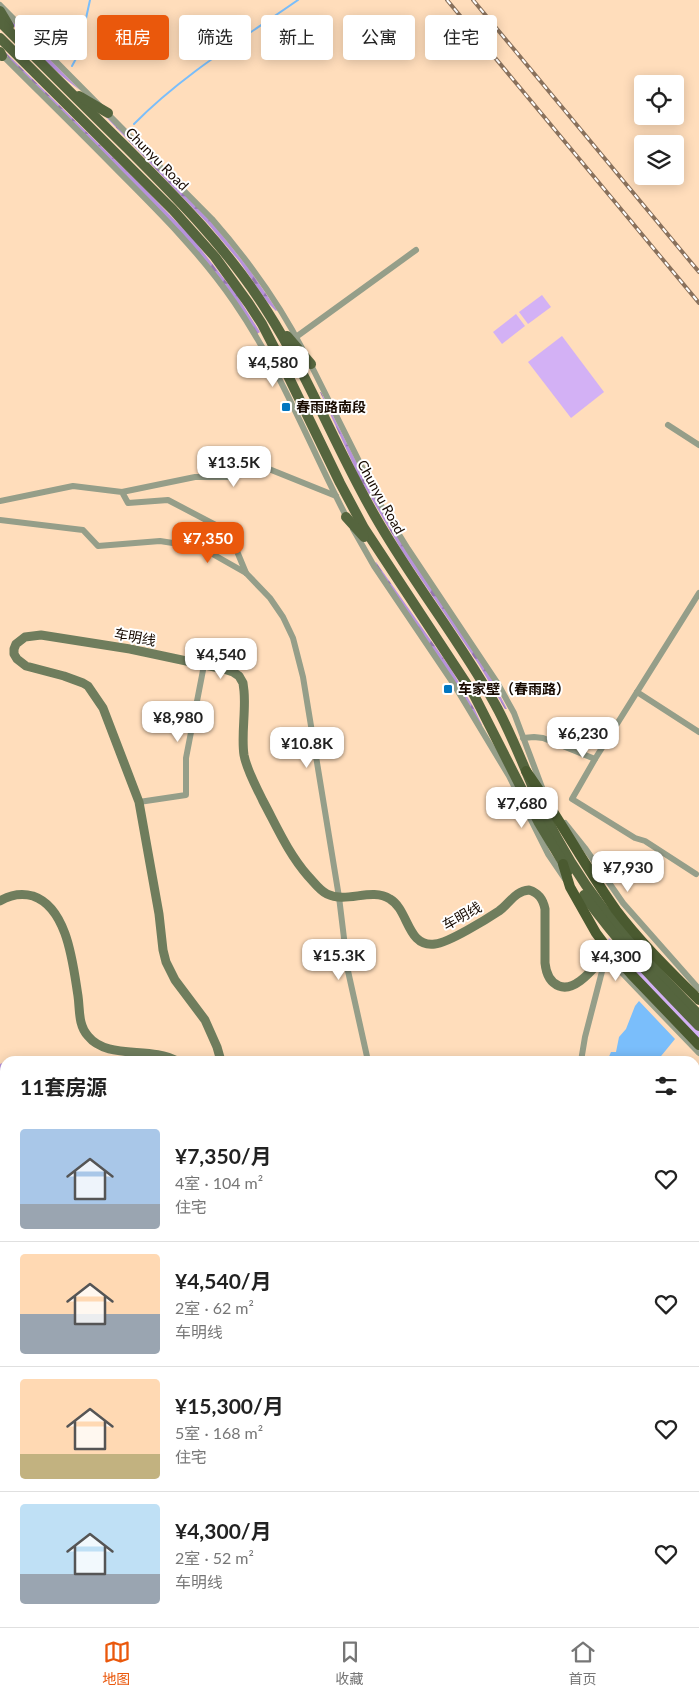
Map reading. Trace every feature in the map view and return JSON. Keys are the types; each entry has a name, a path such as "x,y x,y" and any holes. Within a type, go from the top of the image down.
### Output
{"highway":[{"path":"526,771 617,911 645,945 699,1000"},
{"path":"563,864 570,887 606,950 699,1045"}],"main road":[{"path":"0,11 14,36"},
{"name":"Chunyu Road","path":"0,22 190,212 226,254 268,312 296,360 378,521 473,666 498,709 556,836 593,897 630,943 699,1015"},
{"name":"Chunyu Road","path":"0,38 173,210 200,239 229,276 262,324 364,528 458,669 494,734 539,823 563,864 605,925 638,963 699,1026"},
{"path":"66,87 108,113"},
{"path":"268,312 311,364"},
{"path":"346,517 384,560"},
{"name":"车明线","path":"220,1056 205,1020 175,980 166,962 139,802 109,720 88,686 78,680 26,666 20,662 14,654 16,644 25,637 41,635 130,649 233,672 239,676 243,683 245,700 243,750 250,773 295,861 319,888 332,896 370,894 385,896 397,904 417,940 436,944 449,940 499,911 517,893 529,890 540,896 545,909 546,971 554,984 562,987 569,988 577,984 606,950"},
{"path":"494,734 509,776"},
{"path":"0,901 13,896 28,895 41,900 56,917 68,942 83,1030 88,1037 111,1050 141,1051 165,1056"}],"street":[{"path":"0,5 194,199 230,240 262,283 311,364 382,506 412,556 486,664 514,713 549,804 585,848 623,904 698,985"},
{"path":"1,54 162,215 192,247 220,282 248,323 280,379 346,517 374,566 453,683 509,776 548,854 570,887"},
{"path":"296,337 416,250"},
{"path":"668,425 699,445"},
{"path":"0,502 72,486 122,492 194,478 232,477 249,461 336,496"},
{"path":"122,492 128,503 168,500 229,532 246,574"},
{"path":"0,520 83,530 98,546 160,542 192,546 209,552 246,574 270,598 283,617 293,638 303,677 339,897 348,971 367,1056"},
{"path":"696,874 645,841 635,838 572,799 699,593"},
{"path":"139,802 186,795 186,758 204,665"},
{"path":"637,692 699,732"},
{"path":"523,738 543,738 595,759"},
{"path":"606,950 699,1053"},
{"path":"582,1056 606,950"}],"green space":[{"path":"4,51 145,189 193,239 236,294 260,332 257,334 219,278 11,62"},
{"path":"44,60 50,60 80,90"},
{"path":"104,115 114,122 211,221 249,269 276,311 268,303 239,261 208,224"},
{"path":"542,295 551,307 528,324 519,312"},
{"path":"516,314 525,326 502,344 493,332"},
{"path":"562,336 604,392 571,418 528,362"},
{"path":"320,392 363,475 491,678 507,709 505,709 479,665 402,551 359,477"},
{"path":"375,563 451,669 475,710 481,726"},
{"path":"609,938 699,1031 699,1039 608,941"}],"water":[{"path":"639,1001 675,1039 661,1056 609,1056 611,1052 616,1052 619,1037 626,1029 635,1006"}],"waterway":[{"path":"72,66 78,55 90,0"},
{"path":"134,124 172,89 234,43 298,0"}],"railway":[{"path":"447,0 699,303"},
{"path":"473,0 699,272"}],"place":[{"name":"春雨路南段","path":"286,407"},
{"name":"车家壁（春雨路）","path":"448,689"}]}
